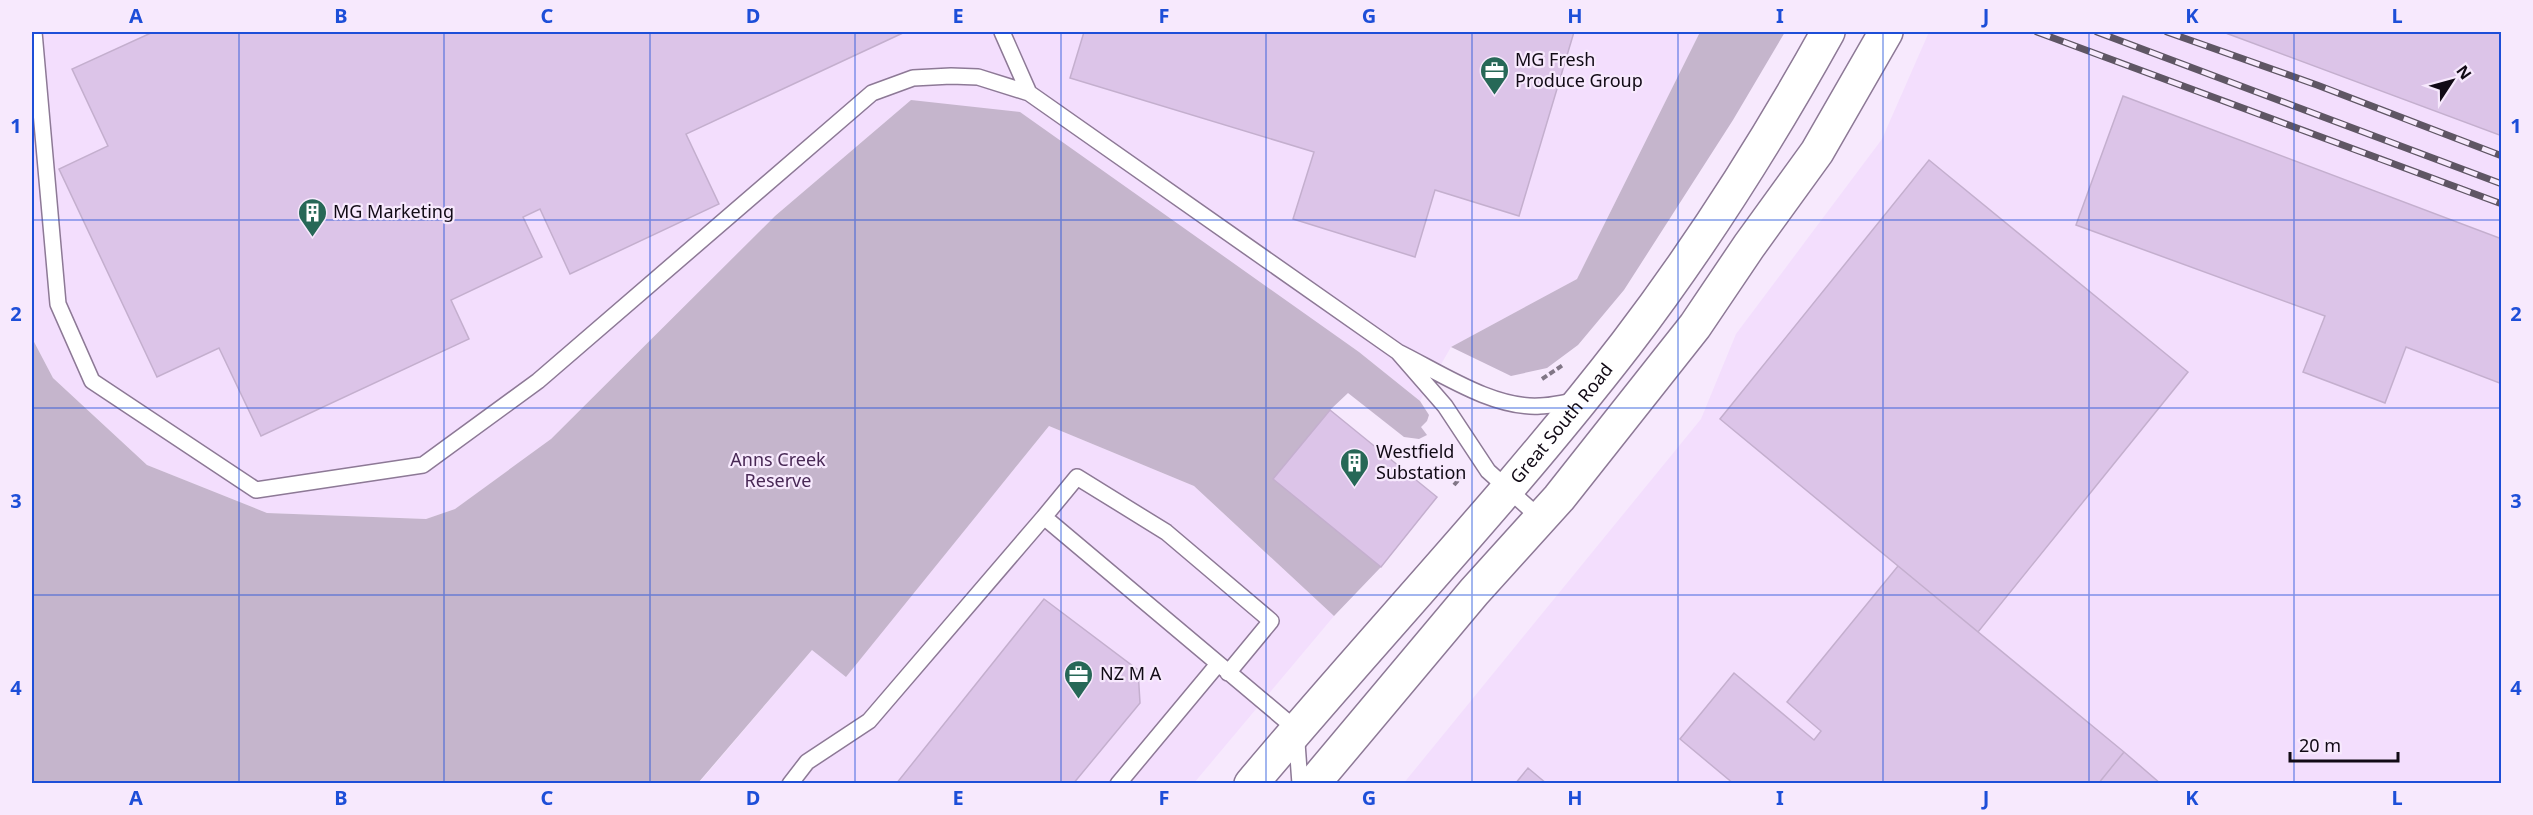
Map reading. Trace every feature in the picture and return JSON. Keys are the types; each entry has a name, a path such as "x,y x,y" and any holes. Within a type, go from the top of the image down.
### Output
{"main road":[{"name":"Great South Road","path":"1251,783 1582,400 1679,271 1765,139 1828,32"},
{"path":"1313,783 1474,592 1541,519 1632,408 1695,326 1817,152 1886,32"}],"lane":[{"path":"34,32 58,304 92,381 256,490 423,465 538,381 872,93 913,78 978,77 1029,93 1398,352 1478,393 1514,404 1539,406 1582,400"},
{"path":"1002,32 1029,93"},
{"path":"1398,352 1445,406 1488,471 1541,519"},
{"path":"790,783 807,762 869,721 1077,477 1166,532 1270,621 1118,783"},
{"path":"1044,517 1296,729 1300,783"}],"shaded area":[{"path":"32,32 1700,32 1577,279 1451,347 1420,401 1359,352 1280,298 911,100 775,216 551,439 455,509 426,519 267,513 147,465 53,378 32,338"},
{"path":"1929,32 2501,32 2501,783 1403,784 1701,419 1736,334 1882,139"},
{"path":"1049,426 1194,486 1334,616 1194,783 698,784 813,649 846,676"}],"green space":[{"path":"1700,32 1785,32 1733,120 1624,290 1578,345 1547,368 1511,376 1451,347 1577,279"},
{"name":"Anns Creek Reserve","path":"911,100 1020,112 1359,352 1420,401 1429,415 1421,427 1427,435 1419,439 1404,437 1348,393 1330,410 1274,479 1381,567 1334,616 1194,486 1049,426 846,677 812,650 698,783 32,783 32,338 53,378 147,465 267,513 426,519 455,509 551,439 775,216"}],"building":[{"name":"MG Marketing","path":"153,32 905,32 686,134 719,204 570,274 540,209 523,217 542,257 451,300 469,339 261,436 219,348 157,377 59,169 108,146 72,69"},
{"path":"1084,32 1574,32 1519,216 1435,190 1415,257 1293,219 1314,152 1070,78"},
{"path":"2223,32 2502,32 2502,136"},
{"path":"2123,96 2502,239 2502,384 2406,347 2385,403 2303,372 2325,316 2076,225"},
{"path":"1929,160 2188,372 1978,632 1720,419"},
{"name":"Westfield Substation","path":"1330,410 1437,497 1381,567 1273,479"},
{"path":"1898,566 2124,752 2098,784 1734,784 1680,739 1734,673 1814,740 1821,731 1787,702"},
{"path":"1044,599 1138,670 1140,703 1073,784 896,784"},
{"path":"2124,752 2161,784 2098,784"},
{"path":"1528,768 1547,784 1515,784"}],"railway":[{"path":"2037,32 2502,204"},
{"path":"2097,32 2502,184"},
{"path":"2167,32 2317,85 2502,156"}],"place":[{"name":"MG Fresh Produce Group","path":"1494,96"},
{"name":"MG Marketing","path":"312,238"},
{"name":"Westfield Substation","path":"1355,488"},
{"name":"NZ M A","path":"1079,700"}]}
